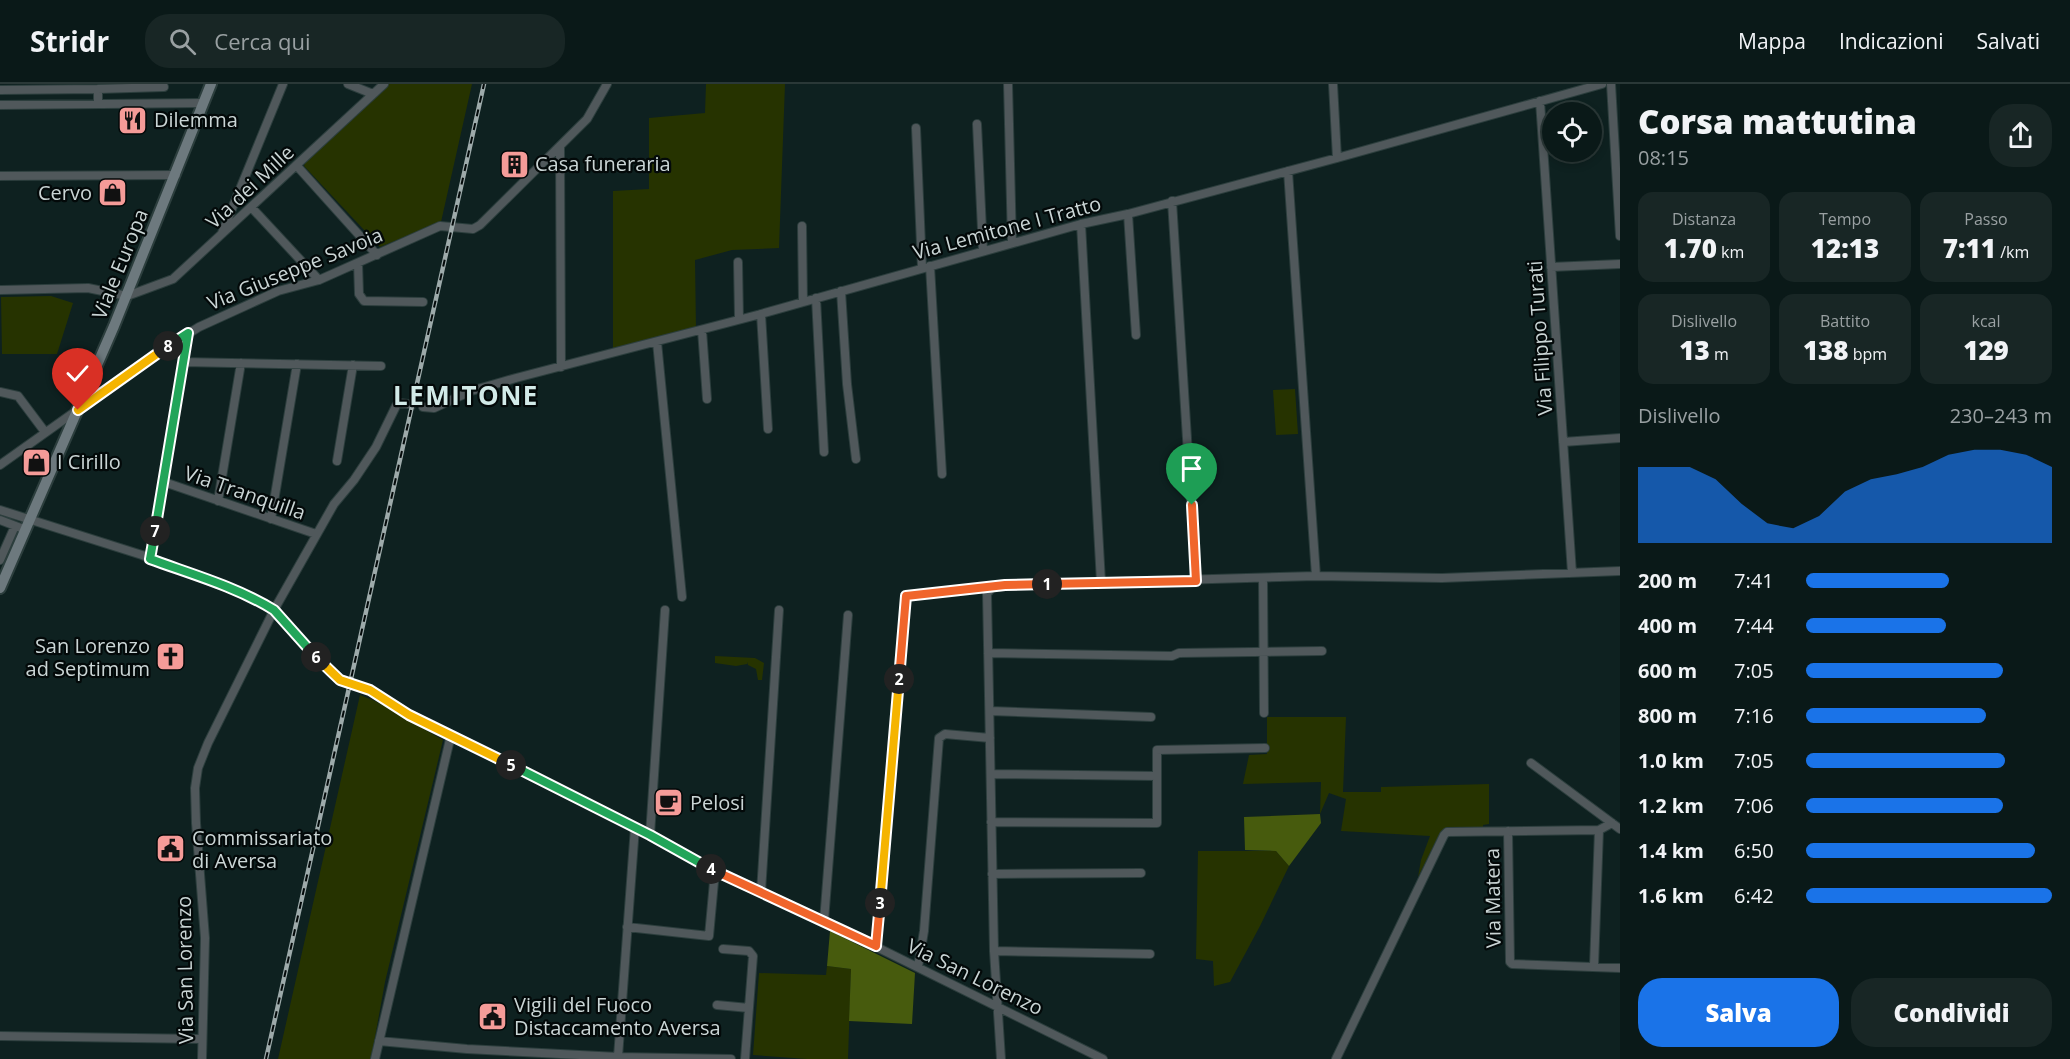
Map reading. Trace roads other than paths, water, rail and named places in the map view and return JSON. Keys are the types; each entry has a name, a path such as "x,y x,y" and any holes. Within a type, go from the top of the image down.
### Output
{"main road":[{"name":"Viale Europa","path":"0,588 127,296 211,84"}],"street":[{"path":"220,237 283,84"},
{"path":"348,84 373,94"},
{"name":"Via dei Mille","path":"127,296 173,279 384,84"},
{"path":"561,367 561,147 587,119 608,84"},
{"path":"1008,84 1012,243"},
{"path":"1333,84 1337,158"},
{"name":"Via Lemitone I Tratto","path":"423,407 434,408 471,391 761,314 1081,224 1128,214 1337,158 1588,86 1602,84"},
{"path":"1611,84 1620,236"},
{"path":"0,90 164,87"},
{"path":"98,89 98,105"},
{"name":"Via Filippo Turati","path":"1540,101 1572,573"},
{"path":"0,105 203,103"},
{"path":"977,124 983,251"},
{"path":"916,128 942,474"},
{"name":"Via Giuseppe Savoia","path":"0,465 188,333 252,302 278,291 319,280 440,226 473,229 480,225 561,147"},
{"path":"297,166 377,255"},
{"path":"1288,171 1317,576"},
{"path":"0,176 176,175"},
{"path":"1172,201 1196,581"},
{"path":"252,208 319,280"},
{"path":"1128,214 1136,335"},
{"path":"1081,224 1101,582"},
{"path":"802,226 803,302"},
{"path":"738,262 740,319"},
{"path":"358,263 359,294 364,301 423,302"},
{"path":"1551,267 1620,264"},
{"path":"1,290 88,288 127,296"},
{"path":"841,291 847,384 856,459"},
{"path":"816,298 824,452"},
{"path":"761,314 768,429"},
{"path":"702,330 707,399"},
{"path":"150,559 188,333"},
{"path":"657,342 682,597"},
{"path":"183,362 381,366"},
{"path":"218,501 241,363"},
{"path":"272,519 297,364"},
{"path":"337,461 353,365"},
{"path":"0,392 18,396 45,432"},
{"path":"274,610 333,504 354,480 376,447 396,406 403,403 408,404"},
{"path":"1563,442 1620,438"},
{"name":"Via Tranquilla","path":"164,482 316,534"},
{"name":"Via San Lorenzo","path":"0,510 28,526 150,559 252,597 274,610 340,680 370,690 402,711 635,827 715,871 876,946 1087,1055 1103,1059"},
{"path":"0,520 15,526 28,526"},
{"path":"0,560 15,526"},
{"path":"876,946 906,596 1005,585 1317,576 1442,578 1620,571"},
{"path":"1263,578 1264,713"},
{"path":"1002,1059 994,951 987,594 993,587 1005,585"},
{"path":"650,835 664,609"},
{"name":"Via San Lorenzo","path":"202,1059 205,938 196,823 195,788 198,768 274,610"},
{"path":"761,892 779,610"},
{"path":"824,921 848,615"},
{"path":"988,653 1172,656 1179,653 1322,651"},
{"path":"990,711 1150,717"},
{"path":"918,967 924,931 939,738 945,734 990,738"},
{"path":"375,1059 451,735"},
{"path":"992,822 1157,824 1158,750 1264,748"},
{"path":"1531,763 1620,829"},
{"path":"991,774 1157,776"},
{"path":"1336,1059 1443,835 1448,832 1599,830 1612,823"},
{"path":"618,1056 635,827"},
{"path":"1594,966 1599,830"},
{"name":"Via Matera","path":"1508,831 1510,962 1512,964 1620,968"},
{"path":"627,927 709,936 715,871"},
{"path":"992,874 1141,873"},
{"path":"723,949 749,951 753,956 745,1059"},
{"path":"994,951 1150,954"},
{"path":"717,1005 749,1008"},
{"path":"0,1036 202,1039"},
{"path":"379,1041 600,1057 730,1059"}],"tunnel":[{"path":"408,404 423,407"}],"railway":[{"path":"266,1059 484,84"}],"place":[{"name":"Dilemma","path":"133,120"},
{"name":"Casa funeraria","path":"514,164"},
{"name":"Cervo","path":"113,193"},
{"name":"I Cirillo","path":"36,462"},
{"name":"San Lorenzo ad Septimum","path":"171,657"},
{"name":"Pelosi","path":"669,803"},
{"name":"Commissariato di Aversa","path":"171,849"},
{"name":"Vigili del Fuoco Distaccamento Aversa","path":"493,1016"}],"district":[{"name":"LEMITONE","path":"466,396"}]}
